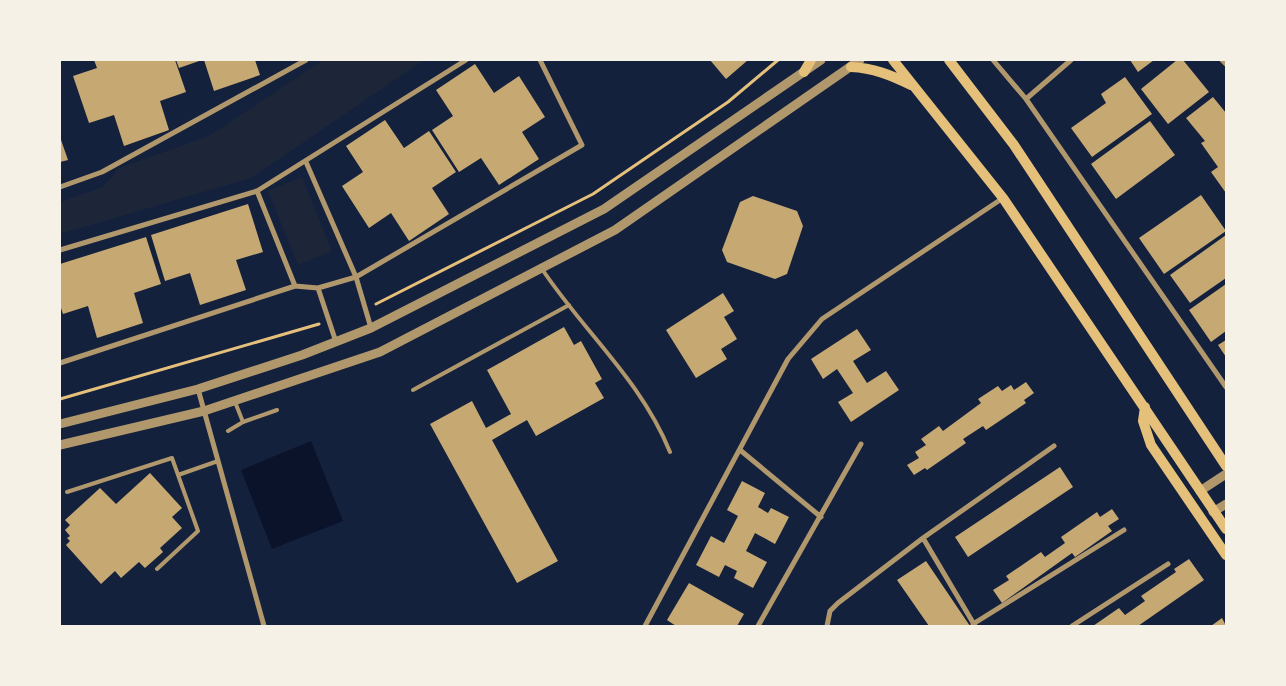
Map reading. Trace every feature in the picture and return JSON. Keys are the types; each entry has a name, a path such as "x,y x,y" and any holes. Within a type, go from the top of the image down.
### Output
{"main road":[{"path":"804,72 811,60"},
{"path":"893,60 1003,198 1226,529"},
{"path":"949,60 1014,145 1226,466"},
{"path":"851,67 868,68 892,75 914,87"},
{"path":"1145,407 1143,421 1151,445 1226,555"}],"street":[{"path":"60,187 102,172 306,60"},
{"path":"60,250 257,191 466,60"},
{"path":"60,364 296,286 318,288 356,277 582,145 540,60"},
{"path":"60,424 198,389 336,342 371,328 604,209 821,60"},
{"path":"60,445 235,402 380,352 615,230 860,60"},
{"path":"993,60 1026,99 1226,387"},
{"path":"1026,99 1071,60"},
{"path":"1222,60 1226,64"},
{"path":"306,162 356,277 371,328"},
{"path":"257,191 296,286"},
{"path":"645,626 788,360 822,319 1003,198"},
{"path":"318,288 336,342"},
{"path":"198,389 264,626"},
{"path":"758,626 861,444"},
{"path":"827,626 830,611 838,603 922,538 1054,446"},
{"path":"740,450 820,517"},
{"path":"1200,492 1226,474"},
{"path":"1213,512 1226,504"},
{"path":"922,538 974,625 1124,530"},
{"path":"1072,626 1168,564"}],"lane":[{"path":"542,269 569,305 612,356 657,421 670,452"},
{"path":"413,390 569,305"},
{"path":"235,402 243,422"},
{"path":"228,431 243,422 277,410"},
{"path":"67,492 172,458 198,531 157,569"},
{"path":"178,475 218,461"}],"path":[{"path":"366,309 593,194 728,102 778,60"},
{"path":"60,399 329,321"}],"shaded area":[{"path":"323,60 424,60 251,178 60,234 60,202 103,187 119,168 209,136"},
{"path":"302,177 332,251 298,265 268,191"},
{"path":"311,441 343,521 272,549 241,470"}],"building":[{"path":"94,60 175,60 186,92 160,101 169,130 124,146 114,115 89,123 73,76 97,68"},
{"path":"176,60 202,60 179,68"},
{"path":"204,60 255,60 260,75 214,91"},
{"path":"710,60 748,60 726,79"},
{"path":"1130,60 1154,60 1138,72"},
{"path":"1177,60 1183,60 1209,92 1168,124 1141,89"},
{"path":"475,64 494,93 519,76 545,117 522,132 539,159 499,185 481,158 459,172 432,130 453,116 436,90"},
{"path":"1125,77 1152,114 1092,157 1071,128 1106,103 1101,94"},
{"path":"1213,97 1226,113 1226,193 1211,172 1218,167 1201,143 1205,141 1186,118"},
{"path":"385,120 404,148 429,131 456,172 432,188 449,214 409,241 391,213 369,228 342,186 363,172 346,146"},
{"path":"1150,121 1175,155 1116,199 1091,164"},
{"path":"60,137 68,160 60,162"},
{"path":"1201,195 1226,231 1164,274 1139,238"},
{"path":"753,196 797,211 803,226 787,274 775,279 727,262 722,250 740,202"},
{"path":"248,204 263,252 236,260 246,290 200,305 190,273 165,281 151,235"},
{"path":"1226,235 1226,278 1190,303 1170,275"},
{"path":"146,237 161,284 134,293 143,323 97,338 88,306 63,314 60,305 60,264"},
{"path":"1226,284 1226,331 1211,342 1189,310"},
{"path":"723,293 734,311 724,317 737,339 721,349 727,359 696,378 666,330"},
{"path":"564,327 574,345 581,341 602,379 595,383 604,398 536,436 527,420 492,440 558,561 517,583 430,424 472,401 486,428 511,414 487,370"},
{"path":"857,329 871,350 853,361 867,383 886,371 899,390 851,422 838,402 853,393 837,369 823,379 811,359"},
{"path":"1226,340 1226,357 1218,345"},
{"path":"1026,382 1034,393 1024,400 1026,403 986,430 983,426 963,439 966,443 927,470 925,468 914,475 907,465 919,458 915,452 926,445 921,439 939,426 943,431 981,403 978,399 998,386 1002,391 1011,385 1014,390"},
{"path":"1060,467 1073,487 968,557 955,537"},
{"path":"150,473 182,508 172,517 182,528 160,548 163,552 145,568 139,562 121,578 115,571 101,584 66,545 70,541 67,538 70,536 65,530 70,525 65,520 100,488 116,504"},
{"path":"742,481 765,493 758,507 768,513 771,508 789,517 775,544 755,533 746,551 767,562 753,588 734,578 737,571 725,565 719,577 696,565 711,536 724,543 738,516 727,510"},
{"path":"1112,509 1119,519 1108,526 1112,531 1075,557 1072,553 1002,603 993,590 1009,580 1006,576 1041,552 1045,557 1065,543 1061,537 1097,512 1100,517"},
{"path":"1189,559 1204,580 1138,626 1093,626 1119,608 1125,615 1145,601 1141,596 1176,572 1174,569"},
{"path":"926,561 970,626 929,626 897,580"},
{"path":"689,583 744,614 737,626 676,626 667,620"},
{"path":"1222,618 1226,626 1211,626"}]}
